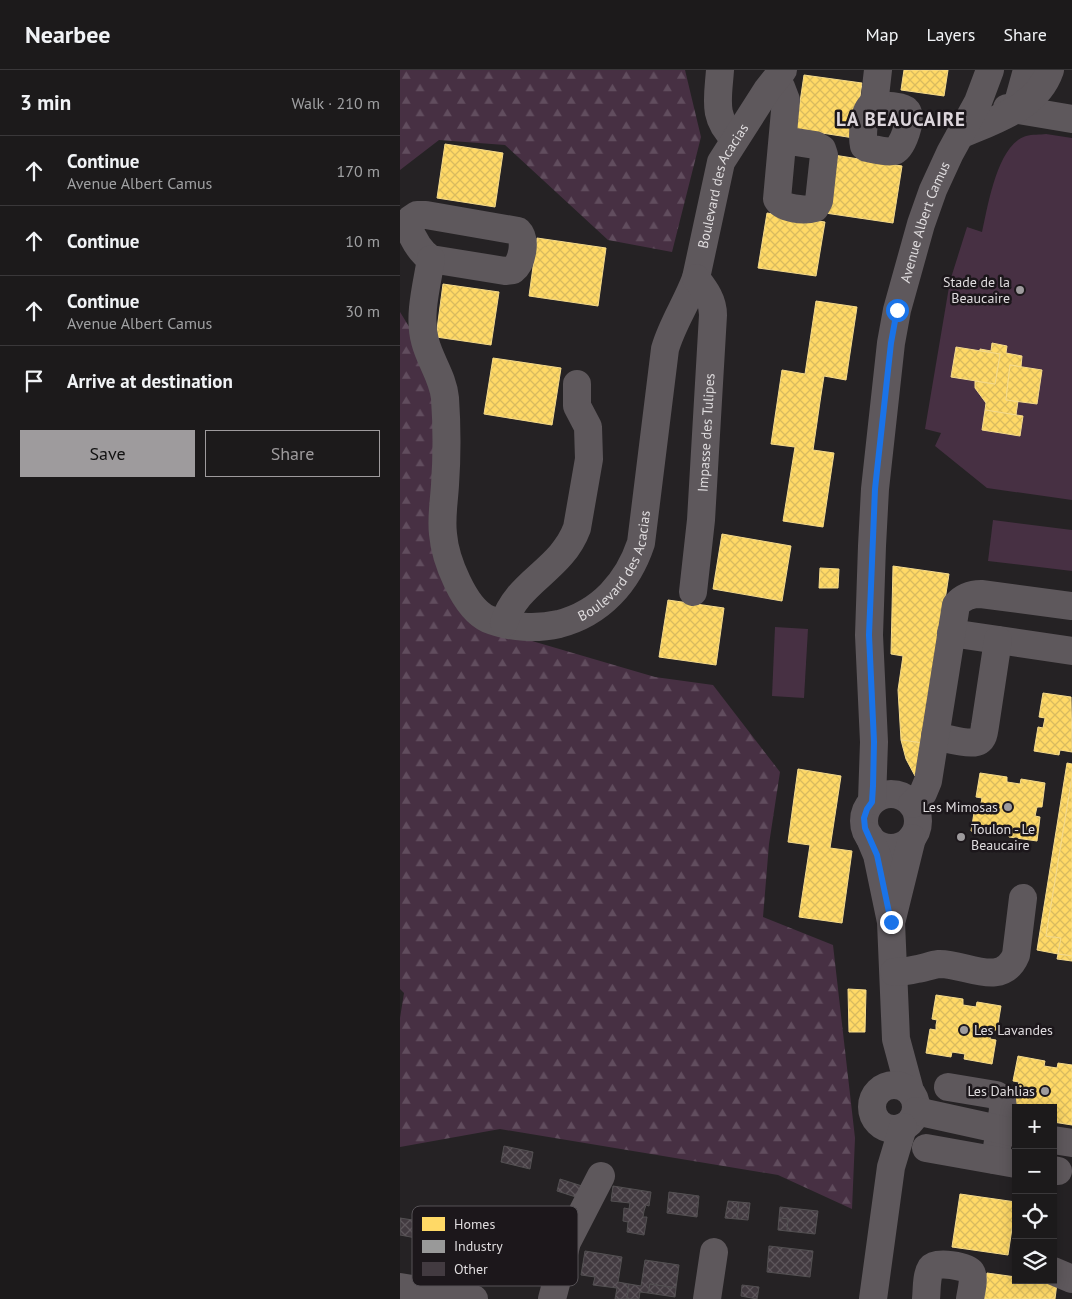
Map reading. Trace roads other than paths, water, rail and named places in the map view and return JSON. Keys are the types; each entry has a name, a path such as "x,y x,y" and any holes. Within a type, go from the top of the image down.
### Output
{"street":[{"path":"720,70 718,110 724,127 735,139"},
{"path":"874,105 878,70"},
{"name":"Avenue Albert Camus","path":"892,800 874,742 869,635 875,489 891,343 897,310 921,224 933,190 978,102 990,70"},
{"path":"1016,110 1027,70"},
{"path":"1016,110 1034,79 1037,70"},
{"path":"960,135 1016,110 1035,97 1047,79 1050,70"},
{"path":"779,75 786,100 783,140"},
{"name":"Boulevard des Acacias","path":"431,259 423,329 425,343 440,375 444,389 447,442 443,536 451,568 473,606 487,618 527,627 548,626 569,621 589,611 611,596 633,564 641,543 665,349 670,332 690,294 696,278 721,162 779,75"},
{"path":"978,102 1016,110 1072,118"},
{"name":"Impasse des Tulipes","path":"693,592 701,520 713,315 709,296 696,278"},
{"path":"504,623 506,615 516,599 560,558 577,528 590,448 588,427 577,406 577,384"},
{"path":"903,1113 896,1040 891,922 877,855 865,828 864,818 867,809 927,788 956,605 964,598 974,594 1072,606"},
{"path":"951,633 1072,650"},
{"path":"935,736 969,743 979,742 982,739 998,640"},
{"path":"891,922 912,838 918,822 917,814 892,800"},
{"path":"869,836 874,842 890,848 906,844 912,838"},
{"path":"894,972 941,964 988,973 1004,970 1013,962 1016,956 1023,898"},
{"path":"882,1089 896,1040"},
{"path":"873,1299 891,1168 903,1113 901,1086 891,1085 882,1089 876,1095 873,1111 876,1119 903,1113 1008,1132"},
{"path":"926,1148 1005,1162 1008,1132 1003,1104 999,1097 948,1087"},
{"path":"1057,1141 1072,1143"},
{"path":"578,1221 601,1176"},
{"path":"707,1299 714,1252"},
{"path":"926,1299 930,1270 940,1264 964,1268 970,1271 973,1276 970,1299"},
{"path":"1057,1273 1072,1279"},
{"path":"552,1299 555,1286"},
{"path":"400,1288 474,1299"}],"place":[{"name":"Stade de la Beaucaire","path":"1020,290"},
{"name":"Les Mimosas","path":"1008,807"},
{"name":"Toulon - Le Beaucaire","path":"961,837"},
{"name":"Les Lavandes","path":"964,1030"},
{"name":"Les Dahlias","path":"1045,1091"}],"district":[{"name":"LA BEAUCAIRE","path":"901,119"}]}
